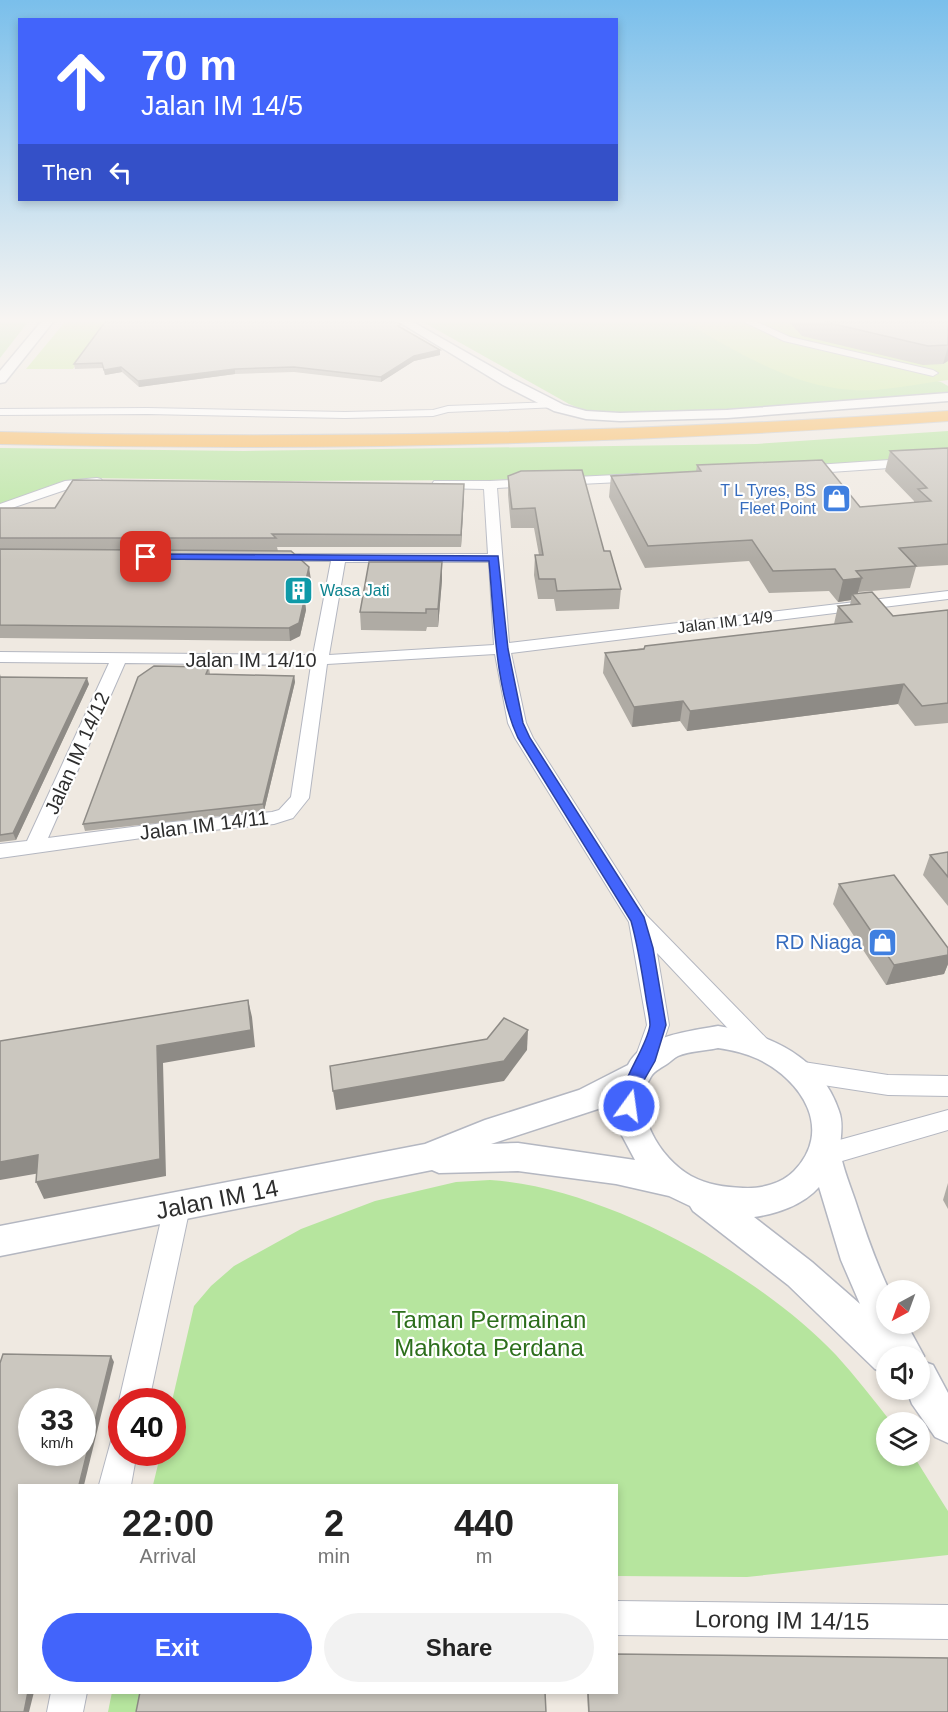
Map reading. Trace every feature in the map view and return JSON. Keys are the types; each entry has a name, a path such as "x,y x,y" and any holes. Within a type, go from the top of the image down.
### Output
{"highway":[{"path":"0,427 252,432 436,430 743,420 948,408"},
{"path":"0,438 267,442 630,436 824,426 948,416"}],"street":[{"path":"548,402 586,415 639,417 727,414 894,402"},
{"path":"0,412 147,411 345,415 433,413 448,409 554,405"},
{"path":"789,470 948,460"},
{"path":"420,484 490,485 650,477"},
{"path":"0,508 69,484 113,482"},
{"path":"490,485 502,649 517,723 524,738 639,920 760,1047"},
{"path":"259,558 494,558"},
{"name":"Jalan IM 14/11","path":"0,851 163,829 274,818 286,814 300,798 320,660 339,558"},
{"name":"Jalan IM 14/9","path":"502,649 948,595"},
{"name":"Jalan IM 14/10","path":"0,657 320,660 502,649"},
{"name":"Jalan IM 14/12","path":"34,847 119,659"},
{"path":"639,920 646,948 658,1025 642,1068 631,1089 630,1122 637,1140 661,1172 729,1218 792,1266 845,1311 878,1346"},
{"path":"876,1299 858,1260 825,1155 827,1125 822,1106 812,1087 798,1071 780,1057 739,1040 698,1038 678,1042 661,1050 642,1068 588,1100 485,1133 436,1152 434,1156 439,1159 518,1157 576,1163 678,1184 701,1196 727,1203 753,1204 779,1199 800,1188 815,1173 825,1155 948,1119"},
{"path":"798,1071 888,1085 948,1086"},
{"name":"Jalan IM 14","path":"0,1241 434,1156"},
{"path":"137,1388 177,1207"},
{"path":"930,1399 948,1424"},
{"path":"115,1484 119,1466"},
{"name":"Lorong IM 14/15","path":"618,1618 948,1622"},
{"path":"65,1712 69,1694"}],"green space":[{"path":"565,402 833,402 738,410 619,415 588,412"},
{"path":"948,431 948,456 751,469 492,480 285,481 88,478 52,485 0,505 0,448 244,451 756,444"},
{"name":"Taman Permainan Mahkota Perdana","path":"490,1180 534,1186 581,1199 629,1217 677,1239 722,1265 765,1294 803,1324 836,1355 883,1412 876,1412 876,1466 920,1466 948,1511 948,1555 747,1577 618,1576 618,1484 153,1484 158,1466 186,1466 186,1388 175,1388 194,1306 211,1286 234,1266 301,1229 375,1201 456,1182"},
{"path":"112,1694 144,1694 140,1712 108,1712"}],"building":[{"path":"948,448 948,544 899,548 916,566 856,571 862,578 843,580 835,569 773,571 752,540 648,546 611,476 701,471 697,465 822,460 860,507 931,501 918,489 927,488 890,451"},
{"path":"582,470 604,551 610,551 621,589 557,591 555,579 539,579 535,555 543,555 535,508 512,509 508,476 521,471"},
{"path":"73,480 464,484 461,535 272,534 276,538 0,538 0,508 55,508"},
{"path":"0,549 291,551 309,567 299,623 289,628 0,625"},
{"path":"369,562 442,562 438,609 426,609 426,613 360,612"},
{"path":"872,592 893,616 948,610 948,703 922,706 904,684 690,711 683,701 634,707 605,653 644,649 645,646 852,622 838,606 860,604 852,594"},
{"path":"154,666 209,667 206,674 294,676 263,804 83,824 138,677"},
{"path":"0,677 87,678 13,833 0,835"},
{"path":"948,852 948,877 930,855"},
{"path":"894,875 948,948 948,955 894,965 839,884"},
{"path":"248,1000 251,1030 157,1046 160,1159 36,1182 38,1155 0,1162 0,1041"},
{"path":"504,1018 528,1030 504,1061 333,1091 330,1066 487,1039"},
{"path":"3,1354 111,1356 96,1416 96,1388 18,1388 18,1466 84,1466 79,1484 18,1484 18,1694 28,1694 24,1712 0,1712 0,1363"},
{"path":"618,1654 948,1658 948,1712 589,1712 588,1694 618,1694"},
{"path":"140,1694 545,1694 546,1712 136,1712"}],"place":[{"name":"T L Tyres, BS Fleet Point","path":"837,499"},
{"name":"Wasa Jati","path":"299,590"},
{"name":"RD Niaga","path":"883,942"}],"route":[{"path":"146,557 494,558 502,649 517,723 524,738 639,920 646,948 658,1025 646,1061 631,1089 629,1106"}]}
